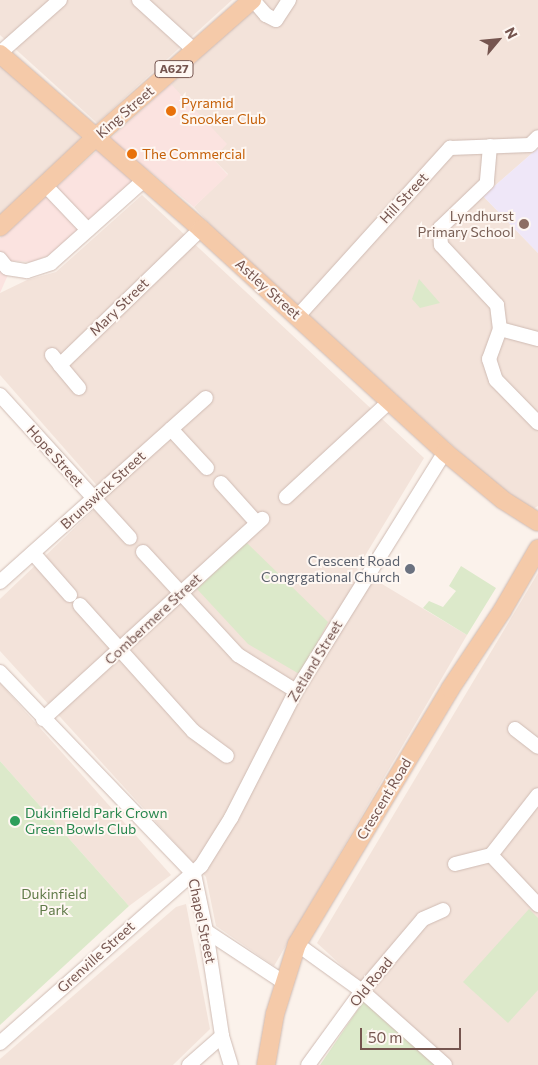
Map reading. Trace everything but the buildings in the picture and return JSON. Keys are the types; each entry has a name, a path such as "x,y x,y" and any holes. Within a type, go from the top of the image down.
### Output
{"main road":[{"name":"King Street","path":"0,227 96,137 252,0"},
{"name":"Astley Street","path":"0,53 298,316 445,452 503,500 538,522"},
{"name":"Crescent Road","path":"266,1065 275,1014 297,944 450,690 502,610 538,549"}],"street":[{"path":"0,53 60,0"},
{"path":"139,0 195,51"},
{"path":"252,0 266,15 276,20 289,0"},
{"name":"Hill Street","path":"298,316 450,148 530,145 538,137"},
{"path":"490,146 487,183 440,228 441,245 497,305 500,329 488,359 496,380 538,423"},
{"path":"0,260 7,268 27,271 51,263 144,180"},
{"path":"45,185 88,230"},
{"name":"Mary Street","path":"79,388 56,360 200,229"},
{"path":"500,329 538,338"},
{"name":"Hope Street","path":"0,395 130,538"},
{"name":"Brunswick Street","path":"0,582 206,398"},
{"path":"286,496 390,401"},
{"path":"171,429 207,468"},
{"name":"Zetland Street","path":"194,874 231,818 296,691 445,452"},
{"name":"Combermere Street","path":"43,720 260,521 221,483"},
{"path":"143,552 238,655 296,691"},
{"path":"33,553 193,731 227,756"},
{"name":"Chapel Street","path":"0,672 43,720 194,874 206,931 222,1036 231,1065"},
{"path":"515,729 538,747"},
{"path":"455,864 491,855 538,795"},
{"path":"491,855 538,905"},
{"name":"Grenville Street","path":"0,1043 141,917 194,874"},
{"name":"Old Road","path":"308,1065 362,991 423,919 443,910"},
{"path":"206,931 285,983"},
{"path":"297,944 362,991 445,1065"},
{"path":"189,1065 222,1036"}],"shaded area":[{"path":"0,0 232,0 97,123 0,35"},
{"path":"263,0 538,0 538,148 483,196 538,253 538,506 531,510 490,479 219,234 194,207 228,174 213,159 171,84"},
{"path":"0,65 79,134 81,140 0,216"},
{"path":"171,84 227,144 213,159 228,175 194,207 147,169 50,255 31,262 14,261 0,293 0,238"},
{"name":"Lyndhurst Primary School","path":"538,148 538,253 483,196"},
{"path":"142,195 424,458 357,569 467,635 274,966 216,926 206,877 0,651 0,599 107,497 0,375 0,293 27,280 56,272"},
{"path":"538,573 538,1065 450,1065 317,943"},
{"path":"0,683 171,875 129,906 0,761"},
{"path":"186,904 210,1029 173,1065 0,1065 0,1059 176,907"}],"green space":[{"path":"419,279 440,303 420,308 412,299"},
{"path":"246,542 328,622 301,675 248,644 197,589"},
{"path":"461,566 496,588 467,635 423,608 429,601 443,607 456,591 449,586"},
{"name":"Dukinfield Park","path":"0,761 129,906 0,1025"},
{"path":"529,909 538,918 538,990 508,1023 463,982"},
{"path":"365,999 438,1065 320,1065"}],"place":[{"name":"Pyramid Snooker Club","path":"171,111"},
{"name":"The Commercial","path":"132,154"},
{"name":"Lyndhurst Primary School","path":"524,224"},
{"name":"Crescent Road Congrgational Church","path":"410,569"},
{"name":"Dukinfield Park Crown Green Bowls Club","path":"15,821"}]}
